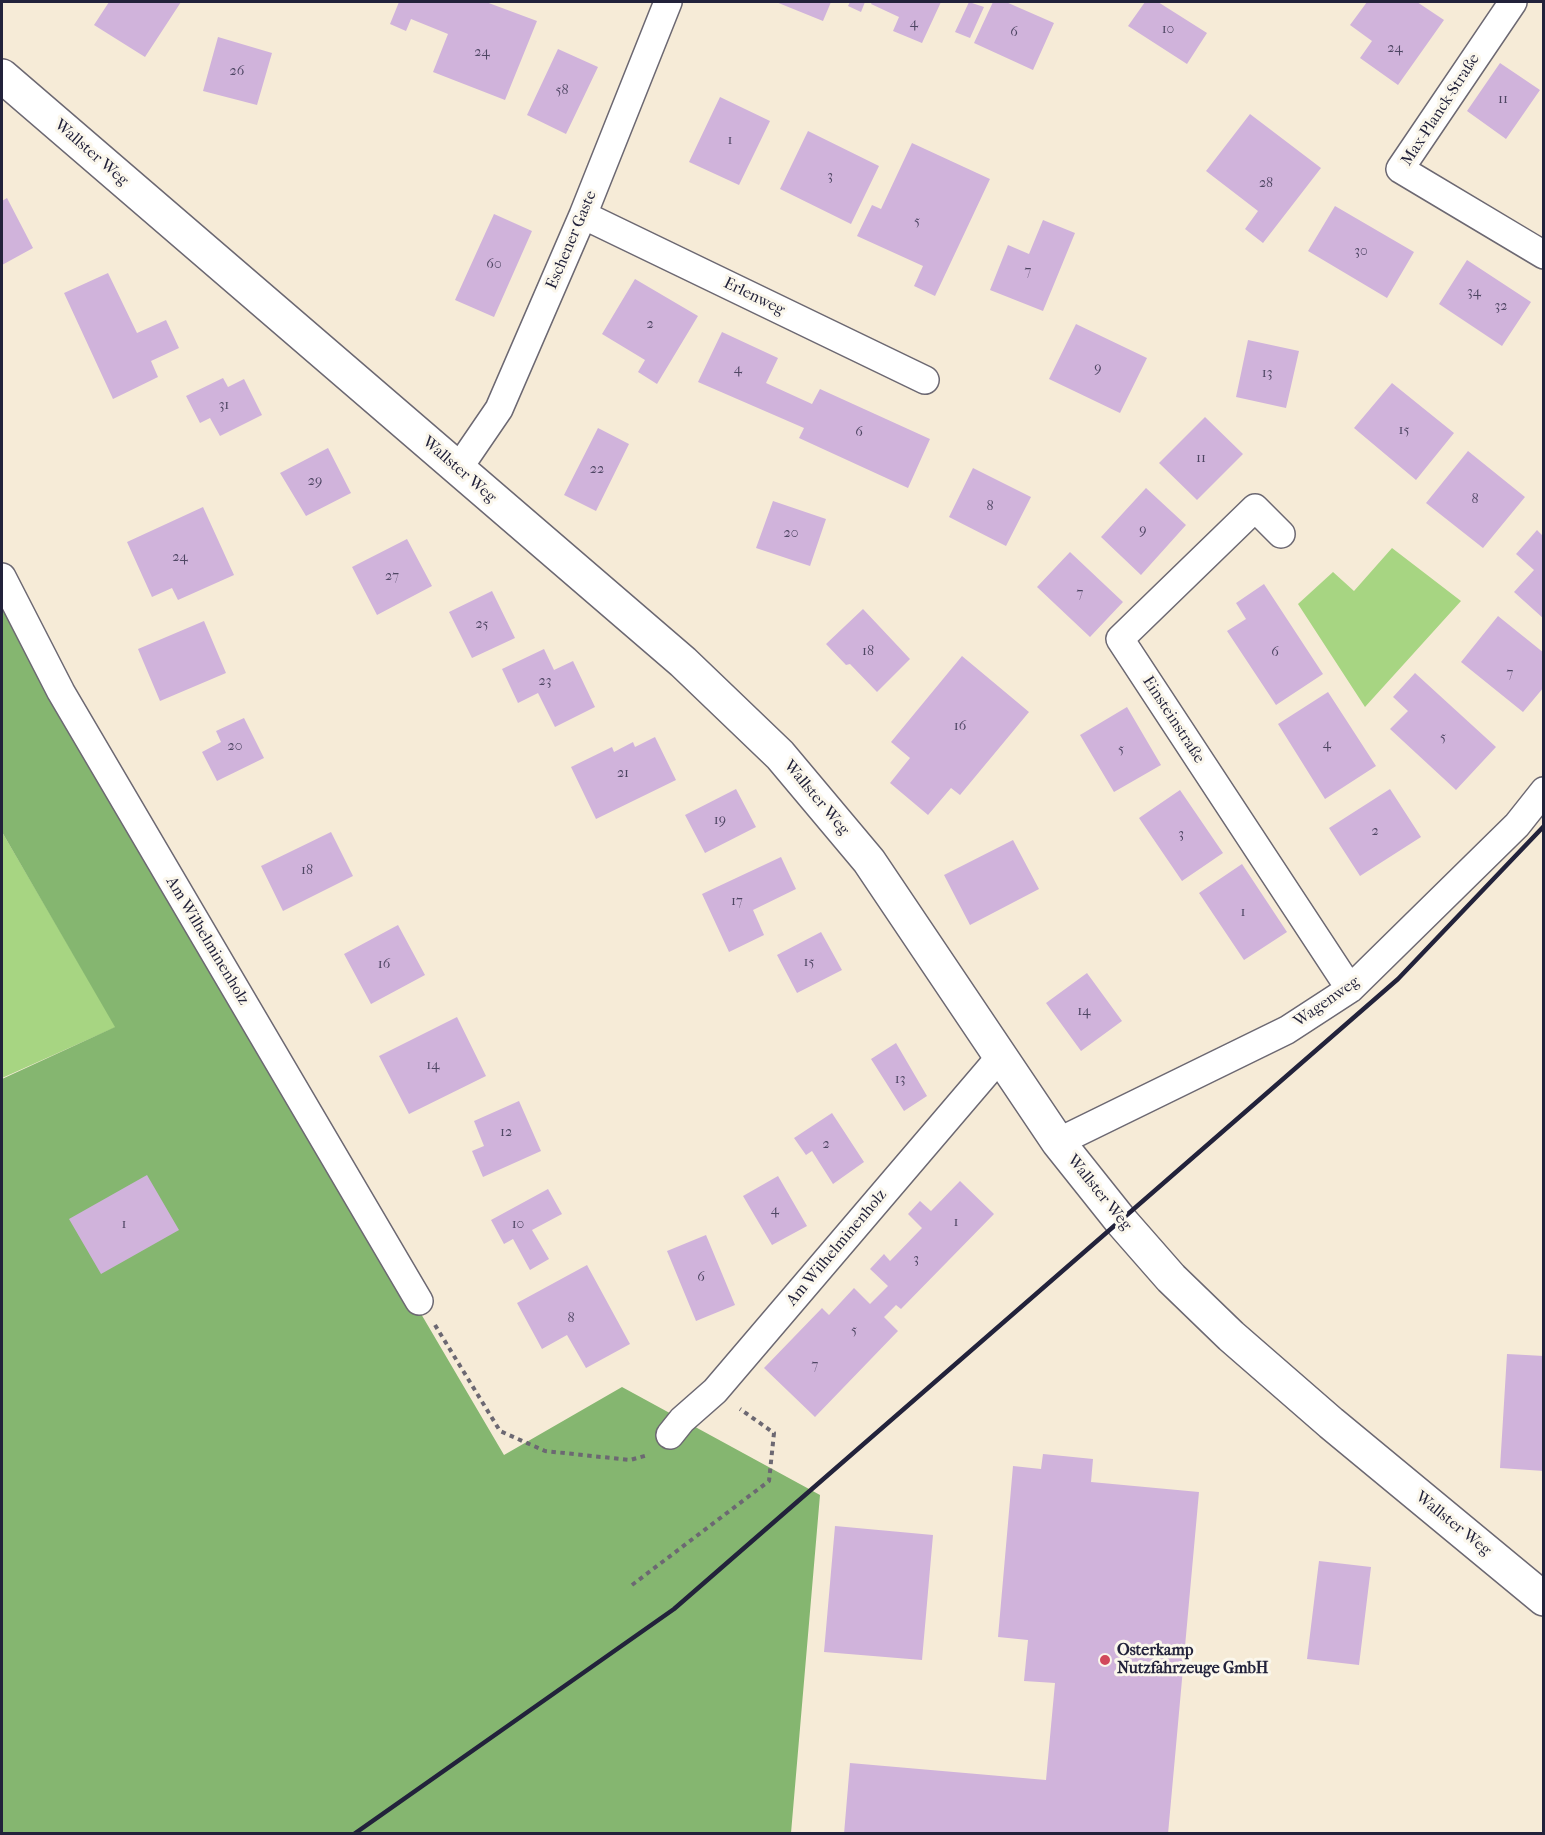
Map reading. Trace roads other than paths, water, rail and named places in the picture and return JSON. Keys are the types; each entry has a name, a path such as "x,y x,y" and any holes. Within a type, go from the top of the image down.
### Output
{"street":[{"name":"Eschener Gaste","path":"459,469 500,409 583,215 668,2"},
{"name":"Max-Planck-Straße","path":"1513,2 1400,169 1544,255"},
{"name":"Wallster Weg","path":"2,76 683,662 780,755 869,861 1058,1142 1121,1221 1171,1278 1231,1336 1331,1423 1544,1599"},
{"name":"Erlenweg","path":"583,215 925,380"},
{"name":"Einsteinstraße","path":"1281,534 1255,508 1120,639 1350,989"},
{"name":"Am Wilhelminenholz","path":"2,577 61,692 420,1301"},
{"name":"Wagenweg","path":"1058,1142 1287,1030 1350,989 1517,825 1544,791"},
{"name":"Am Wilhelminenholz","path":"670,1435 682,1420 715,1391 1000,1057"}],"railway":[{"path":"354,1834 674,1609 1398,979 1544,826"}],"place":[{"name":"Osterkamp Nutzfahrzeuge GmbH","path":"1105,1660"}]}
